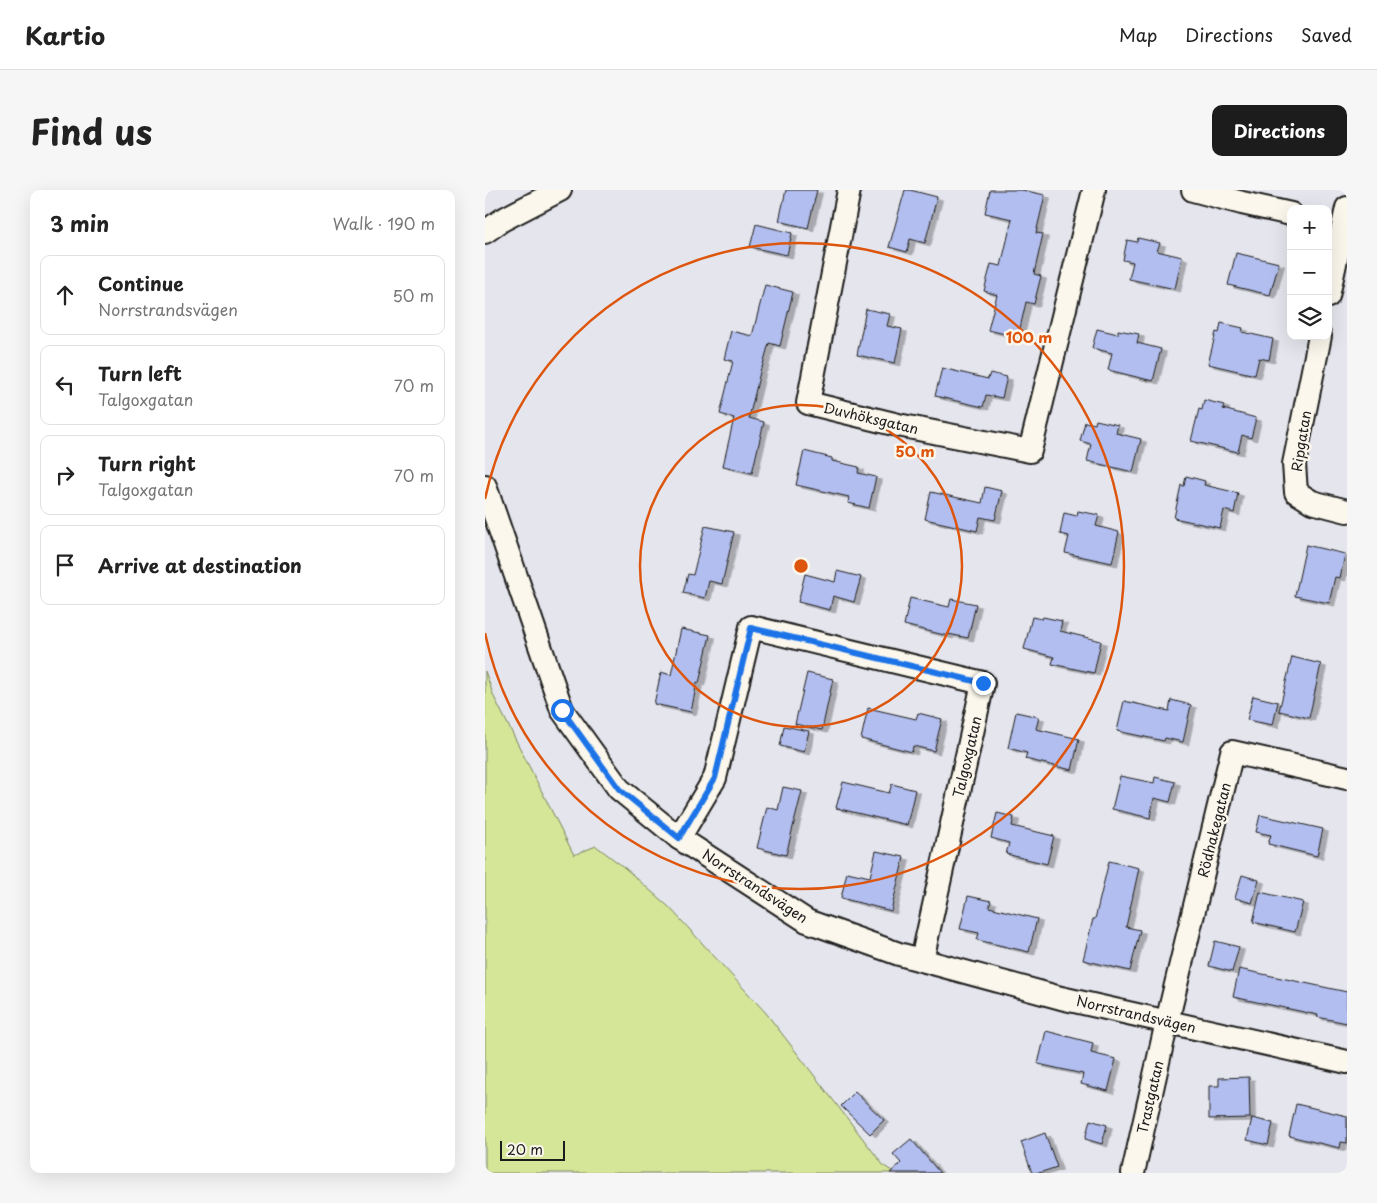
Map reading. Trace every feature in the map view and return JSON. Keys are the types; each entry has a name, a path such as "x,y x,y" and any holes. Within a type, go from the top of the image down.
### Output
{"street":[{"path":"485,232 501,220 560,190"},
{"name":"Duvhöksgatan","path":"849,190 808,403 898,425 1030,451 1094,190"},
{"path":"1193,190 1287,213"},
{"path":"1328,295 1341,220"},
{"name":"Ripgatan","path":"1319,340 1294,464 1296,492 1312,502 1347,510"},
{"name":"Norrstrandsvägen","path":"485,486 562,710 619,789 679,838 807,921 899,954 1061,998 1347,1062"},
{"name":"Talgoxgatan","path":"679,838 715,778 751,628 983,683 922,960"},
{"name":"Rödhakegatan","path":"1167,1022 1232,752 1347,778"},
{"name":"Trastgatan","path":"1133,1173 1167,1022"}],"green space":[{"path":"485,671 494,697 574,855 596,846 625,868 670,908 766,1013 884,1166 895,1173 485,1173"}],"building":[{"path":"786,190 817,190 808,228 779,221"},
{"path":"905,190 937,197 925,243 910,239 907,252 889,247"},
{"path":"990,190 1022,190 1045,195 1036,233 1043,234 1034,274 1041,276 1034,304 1026,302 1018,337 988,330 997,295 984,291 991,264 1001,266 1012,219 985,213"},
{"path":"756,224 792,233 787,255 750,247"},
{"path":"1138,238 1160,243 1157,251 1182,257 1175,289 1129,279 1133,262 1123,260 1127,240 1137,242"},
{"path":"1236,253 1279,263 1270,295 1228,285"},
{"path":"765,285 793,292 780,346 769,343 749,418 764,422 752,473 723,466 734,418 720,414 733,361 724,359 731,331 752,336"},
{"path":"866,309 890,314 887,326 902,329 895,363 857,355"},
{"path":"1221,323 1243,328 1242,332 1273,339 1269,360 1259,358 1255,375 1208,364 1216,332 1219,333"},
{"path":"1097,329 1118,334 1118,330 1139,334 1137,343 1161,349 1153,381 1108,370 1112,353 1092,348"},
{"path":"942,368 988,379 990,373 1007,377 1002,398 986,395 983,407 935,396"},
{"path":"1204,400 1224,405 1223,409 1256,418 1251,438 1242,435 1238,452 1191,441 1199,409 1202,410"},
{"path":"1096,420 1118,425 1116,433 1141,439 1133,472 1087,461 1091,444 1080,441 1085,422 1095,424"},
{"path":"804,451 832,458 832,461 859,467 858,473 876,477 869,508 848,503 849,497 796,485"},
{"path":"1186,476 1205,481 1204,485 1238,493 1234,513 1224,510 1220,528 1174,518 1181,485 1184,486"},
{"path":"985,487 1002,491 995,520 980,517 977,531 925,519 931,492 982,503"},
{"path":"1078,511 1099,515 1096,526 1119,532 1112,563 1065,553 1069,536 1060,534 1064,513 1077,516"},
{"path":"705,526 734,532 722,584 709,581 705,598 683,593 688,574 693,575"},
{"path":"1306,545 1345,554 1340,578 1335,577 1329,603 1295,596"},
{"path":"837,571 861,577 854,602 833,596 830,610 798,602 805,574 835,582"},
{"path":"910,598 949,607 951,599 976,604 968,638 948,634 948,636 904,625"},
{"path":"1032,617 1062,621 1060,631 1101,641 1094,673 1052,664 1054,657 1024,649"},
{"path":"681,629 710,635 691,712 654,704 661,672 671,675"},
{"path":"1292,657 1321,664 1309,718 1279,711"},
{"path":"807,673 833,679 822,730 795,724"},
{"path":"1253,696 1278,702 1273,725 1247,720"},
{"path":"1171,700 1191,705 1183,742 1165,738 1164,741 1117,731 1124,701 1169,711"},
{"path":"868,708 916,719 918,713 942,719 934,751 913,746 912,752 861,739"},
{"path":"1016,712 1039,717 1036,729 1079,739 1072,770 1025,759 1027,753 1008,748"},
{"path":"784,726 809,731 804,752 780,746"},
{"path":"1120,776 1154,783 1155,777 1175,782 1170,802 1154,798 1150,818 1112,809"},
{"path":"843,782 889,793 892,784 915,790 907,825 836,808"},
{"path":"783,787 802,791 786,855 757,848 767,807 778,810"},
{"path":"997,813 1014,817 1012,826 1054,836 1047,864 1006,854 1009,843 991,838"},
{"path":"1260,815 1323,829 1317,856 1268,844 1271,835 1256,832"},
{"path":"876,851 904,857 891,911 841,898 847,872 870,877"},
{"path":"1109,861 1139,868 1126,927 1140,930 1130,971 1083,960"},
{"path":"1242,875 1259,880 1252,903 1235,898"},
{"path":"1260,892 1303,902 1295,932 1253,922"},
{"path":"968,896 991,901 989,907 1037,919 1029,952 977,940 979,933 960,929"},
{"path":"1215,941 1239,947 1232,972 1209,966"},
{"path":"1239,969 1347,992 1347,1023 1233,997"},
{"path":"1046,1031 1093,1043 1091,1053 1116,1059 1108,1091 1081,1084 1083,1074 1038,1064"},
{"path":"1249,1077 1250,1118 1209,1119 1209,1086 1219,1086 1219,1078"},
{"path":"855,1092 884,1120 870,1134 841,1106"},
{"path":"1296,1104 1347,1116 1347,1143 1341,1142 1340,1148 1289,1136"},
{"path":"1252,1118 1273,1123 1268,1145 1247,1140"},
{"path":"1090,1120 1107,1125 1102,1144 1085,1139"},
{"path":"1045,1133 1057,1167 1039,1173 1032,1173 1021,1142"},
{"path":"911,1139 940,1173 890,1173 901,1163 893,1154"}],"route":[{"path":"562,710 619,789 679,838 715,778 751,628 983,683"}]}
